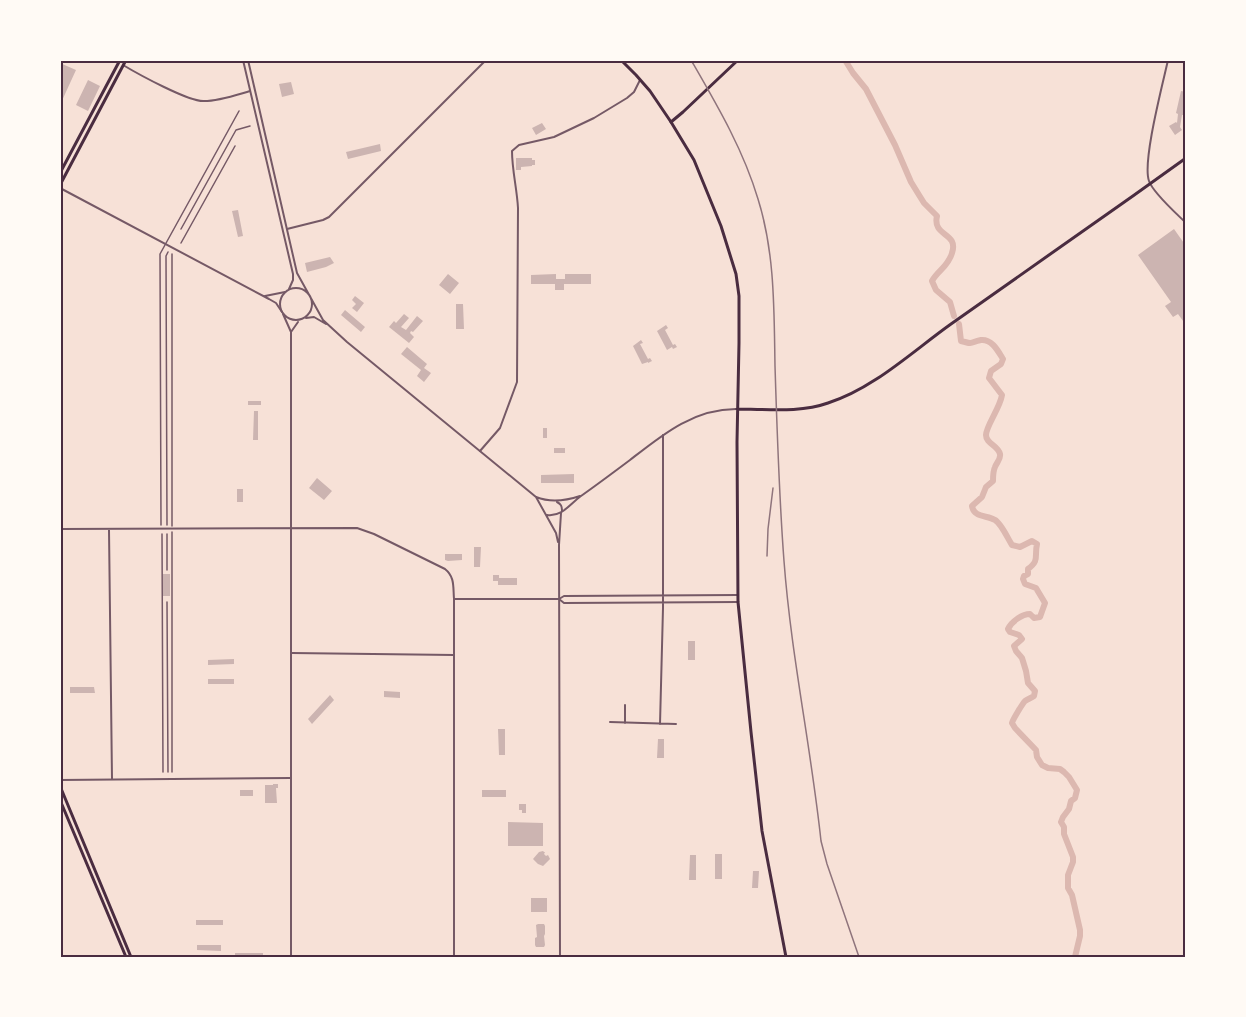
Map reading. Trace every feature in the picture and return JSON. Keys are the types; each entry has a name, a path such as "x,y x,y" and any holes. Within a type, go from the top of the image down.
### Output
{"main road":[{"path":"60,186 126,60"},
{"path":"621,60 641,80 671,122 694,160 721,226 736,274 739,296 738,602 759,809 786,957"},
{"path":"671,122 738,60"},
{"path":"60,173 120,61 123,65"},
{"path":"82,132 87,134"},
{"path":"738,409 814,407 847,397 870,383 1024,271 1186,158"},
{"path":"60,786 126,957"},
{"path":"60,800 130,957"}],"street":[{"path":"243,60 293,280 279,301 291,332 291,957"},
{"path":"248,60 297,273 318,313 329,326"},
{"path":"282,230 328,217 486,60"},
{"path":"1168,60 1149,154 1148,178 1150,184 1186,223"},
{"path":"123,65 196,101 250,92"},
{"path":"480,452 500,428 517,382 518,208 512,150 554,137 594,118 627,98 634,92 641,80"},
{"path":"161,525 160,254 238,111"},
{"path":"181,229 236,130 250,126"},
{"path":"181,243 235,146"},
{"path":"60,186 276,303 291,321 314,317 329,326 536,497 556,533 559,545"},
{"path":"278,210 282,209"},
{"path":"167,525 166,256 168,252"},
{"path":"172,254 172,526"},
{"path":"289,289 303,290 310,297 312,304 307,316 294,326 291,332"},
{"path":"264,296 285,292"},
{"path":"545,513 554,515 562,512 580,496 676,426 698,415 738,409"},
{"path":"660,724 663,435"},
{"path":"536,497 555,501 580,496"},
{"path":"545,513 544,507 550,501"},
{"path":"555,501 562,507 559,545 560,957"},
{"path":"60,529 357,528 448,572 452,579 454,599 454,957"},
{"path":"109,529 112,779"},
{"path":"172,532 172,772"},
{"path":"162,534 163,772"},
{"path":"166,534 167,570"},
{"path":"454,599 738,595"},
{"path":"559,599 564,603 738,602"},
{"path":"167,602 168,772"},
{"path":"292,653 454,655"},
{"path":"625,705 625,723"},
{"path":"610,722 676,724"},
{"path":"60,780 291,778"}],"building":[{"path":"60,63 76,70 60,105"},
{"path":"88,80 100,86 88,111 76,105"},
{"path":"291,82 294,94 282,97 279,84"},
{"path":"1181,91 1186,92 1186,115 1182,115 1180,127 1182,130 1175,135 1169,126 1177,123 1178,114 1176,113"},
{"path":"542,123 546,129 536,135 532,128"},
{"path":"380,144 381,151 348,159 346,152"},
{"path":"516,158 532,158 535,160 535,165 516,170"},
{"path":"238,210 243,236 238,237 232,211"},
{"path":"1174,229 1186,246 1186,325 1178,314 1173,317 1165,306 1171,302 1138,255"},
{"path":"330,257 334,263 307,272 305,263"},
{"path":"448,274 459,283 450,294 439,285"},
{"path":"556,274 556,279 565,279 565,274 591,274 591,284 564,284 564,290 555,290 555,284 531,284 531,275"},
{"path":"355,296 364,303 357,312 352,308 356,304 352,300"},
{"path":"456,304 463,304 464,329 456,329"},
{"path":"345,310 365,327 361,332 341,315"},
{"path":"404,314 409,318 401,327 406,330 417,316 423,321 413,332 411,331 414,337 409,343 389,327"},
{"path":"666,325 668,328 665,330 673,345 677,347 667,350 657,331"},
{"path":"641,340 643,343 640,344 648,359 652,361 648,363 642,364 633,346"},
{"path":"407,347 427,364 424,368 431,373 424,382 417,376 421,370 401,354"},
{"path":"248,401 261,401 261,405 248,405"},
{"path":"254,411 258,411 258,440 253,440"},
{"path":"543,428 547,428 547,438 543,438"},
{"path":"554,448 565,448 565,453 554,453"},
{"path":"574,474 574,483 541,483 541,475"},
{"path":"317,478 332,491 324,500 309,488"},
{"path":"237,489 243,489 243,502 237,502"},
{"path":"474,547 481,547 480,567 474,567"},
{"path":"445,554 462,554 462,560 445,560"},
{"path":"163,574 170,574 170,596 163,596"},
{"path":"493,575 499,575 499,578 517,578 517,585 498,585 498,581 493,581"},
{"path":"688,641 695,641 695,660 688,660"},
{"path":"234,659 234,664 208,665 208,660"},
{"path":"208,679 234,679 234,684 208,684"},
{"path":"70,687 94,687 95,693 70,693"},
{"path":"384,691 400,692 400,698 384,697"},
{"path":"330,695 334,700 312,724 308,719"},
{"path":"498,729 505,729 505,755 499,755"},
{"path":"658,739 664,739 664,758 657,758"},
{"path":"278,784 277,803 265,803 265,785"},
{"path":"240,790 253,790 253,796 240,796"},
{"path":"482,790 506,790 506,797 482,797"},
{"path":"519,804 526,804 526,813 519,810"},
{"path":"508,822 543,823 543,846 508,846"},
{"path":"543,851 550,859 543,866 533,859"},
{"path":"715,854 722,854 722,879 715,879"},
{"path":"690,855 696,855 696,880 689,880"},
{"path":"753,871 759,871 758,888 752,888"},
{"path":"531,898 547,898 547,912 531,912"},
{"path":"196,920 223,920 223,925 196,925"},
{"path":"536,925 545,926 544,947 535,945"},
{"path":"197,945 221,945 221,951 197,950"},
{"path":"235,953 263,953 263,957 235,957"}],"waterway":[{"path":"845,60 866,89 911,182 924,203 937,216 938,228 952,241 950,258 932,281 936,290 950,302 954,316"},
{"path":"959,324 961,341 971,343 981,340 988,341 1003,359 1001,364 991,371 989,378 1002,395 986,435 999,451 1000,457 994,469 993,481 986,487 982,497 972,506 973,510 997,522 1012,545 1020,547 1032,541 1037,544 1035,561 1023,579 1025,584 1036,588 1045,603 1040,617 1024,615 1014,621 1008,629 1022,639 1014,646 1022,658 1028,683 1035,691 1034,696 1024,702 1012,723 1036,750 1042,765 1060,769 1069,777 1077,790 1061,822 1073,857 1068,875 1068,888 1072,895 1080,930 1075,957"}],"railway":[{"path":"691,60 720,111 745,163 764,219 768,240 774,303 781,512 791,631 821,841 859,957"},
{"path":"767,556 773,488"}]}
